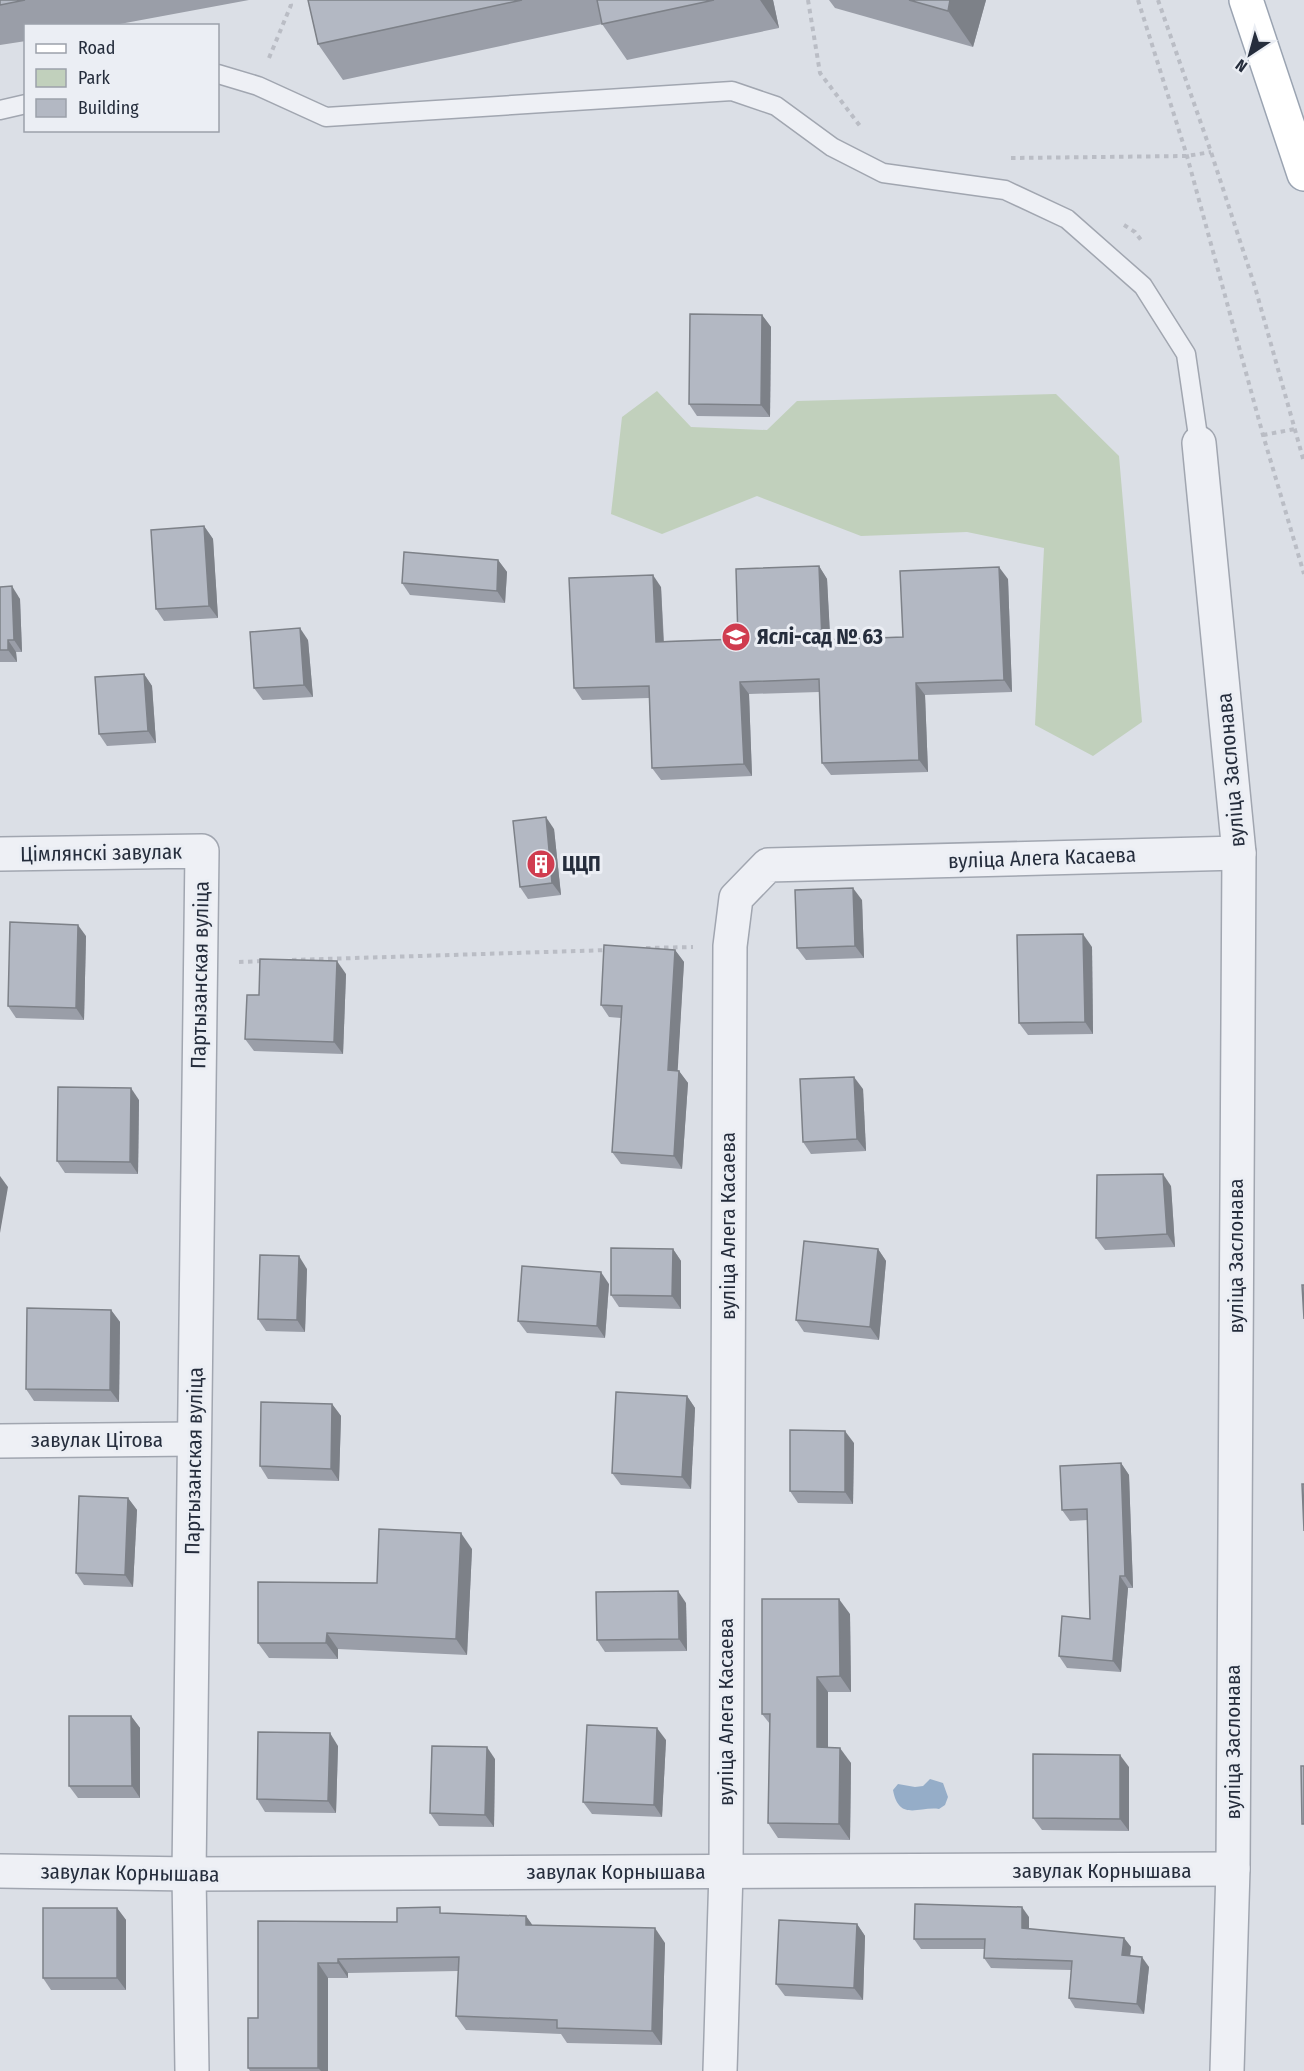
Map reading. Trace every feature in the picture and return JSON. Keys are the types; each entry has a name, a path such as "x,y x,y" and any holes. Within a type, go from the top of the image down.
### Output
{"main road":[{"path":"1246,0 1304,174"}],"street":[{"name":"вуліца Заслонава","path":"1199,443 1239,853 1233,1869 1227,2071"},
{"name":"Цімлянскі завулак","path":"0,854 202,851"},
{"name":"Партызанская вуліца","path":"192,2071 189,1874 202,851"},
{"name":"вуліца Алега Касаева","path":"720,2071 726,1871 729,946 736,898 768,865 1239,853"},
{"name":"завулак Цітова","path":"0,1441 194,1439"},
{"name":"завулак Корнышава","path":"0,1871 189,1874 1196,1871 1233,1869"}],"lane":[{"path":"219,74 258,86 326,117 732,91 776,106 832,147 883,173 1005,190 1067,219 1143,286 1185,354 1199,443"},
{"path":"0,110 24,105"}],"path":[{"path":"258,86 291,5 290,0"},
{"path":"808,0 820,73 870,140 883,173"},
{"path":"1138,0 1187,156 1263,435 1304,574"},
{"path":"1158,0 1255,287 1304,462"},
{"path":"1006,158 1187,156 1211,152"},
{"path":"1263,435 1295,429"},
{"path":"635,949 729,946"},
{"path":"283,960 612,950"},
{"path":"200,963 271,961"}],"green space":[{"path":"657,391 691,427 767,430 797,401 1056,394 1119,456 1142,722 1093,756 1035,725 1044,548 967,532 861,536 757,496 662,534 611,514 622,417"}],"water":[{"path":"930,1779 943,1783 948,1797 945,1805 939,1809 911,1810 900,1806 893,1790 898,1784 923,1786"}],"building":[{"path":"0,0 25,0 0,5"},
{"path":"308,0 522,0 318,44"},
{"path":"597,0 714,0 602,24"},
{"path":"909,0 950,0 948,11"},
{"path":"690,314 762,315 761,405 689,404"},
{"path":"204,526 209,606 156,609 151,530"},
{"path":"404,552 498,560 497,591 402,583"},
{"path":"819,566 822,640 903,637 900,571 999,567 1004,680 916,683 919,760 822,763 819,679 740,682 744,764 652,768 649,686 574,688 569,578 653,575 656,642 738,639 736,569"},
{"path":"12,586 14,640 8,640 8,650 0,650 0,587"},
{"path":"300,628 304,685 254,688 250,632"},
{"path":"144,674 148,731 99,734 95,677"},
{"name":"ЦЦП","path":"546,817 552,883 520,887 513,821"},
{"path":"853,888 855,946 797,948 795,890"},
{"path":"10,922 78,925 76,1008 8,1006"},
{"path":"1083,934 1085,1022 1019,1023 1017,935"},
{"path":"604,945 675,950 668,1070 679,1071 674,1156 612,1152 622,1006 601,1005"},
{"path":"260,959 337,961 334,1042 245,1039 247,995 259,995"},
{"path":"854,1077 857,1139 803,1142 800,1079"},
{"path":"58,1087 131,1088 130,1162 57,1161"},
{"path":"1163,1174 1167,1234 1096,1238 1097,1175"},
{"path":"804,1241 878,1249 870,1327 796,1320"},
{"path":"611,1248 673,1249 672,1296 611,1295"},
{"path":"260,1255 299,1256 297,1320 258,1319"},
{"path":"522,1266 601,1272 597,1326 518,1321"},
{"path":"1302,1285 1304,1285 1304,1319"},
{"path":"27,1308 111,1310 110,1390 26,1389"},
{"path":"616,1392 687,1396 682,1477 612,1473"},
{"path":"261,1402 332,1404 331,1469 260,1466"},
{"path":"790,1430 845,1431 845,1492 790,1491"},
{"path":"1121,1463 1125,1576 1120,1576 1113,1661 1059,1656 1062,1616 1090,1619 1087,1509 1062,1510 1060,1466"},
{"path":"1302,1484 1304,1484 1304,1531"},
{"path":"79,1496 128,1498 125,1575 76,1573"},
{"path":"379,1529 461,1533 456,1639 327,1633 326,1643 258,1643 258,1582 377,1583"},
{"path":"678,1591 679,1639 597,1640 596,1592"},
{"path":"762,1599 839,1599 840,1676 817,1677 817,1747 840,1748 839,1824 768,1823 770,1714 762,1714"},
{"path":"69,1716 131,1716 132,1786 69,1786"},
{"path":"587,1725 657,1728 654,1805 583,1802"},
{"path":"258,1732 330,1733 328,1801 257,1799"},
{"path":"432,1746 487,1747 485,1815 430,1813"},
{"path":"1033,1754 1120,1755 1120,1819 1033,1818"},
{"path":"1301,1766 1304,1766 1304,1824 1302,1824"},
{"path":"915,1904 1022,1907 1022,1928 1124,1938 1122,1955 1142,1957 1137,2004 1069,1998 1072,1961 984,1958 985,1939 914,1939"},
{"path":"440,1907 440,1913 526,1916 526,1925 655,1928 652,2031 557,2028 557,2020 456,2016 459,1957 338,1959 338,1963 318,1963 318,2068 248,2068 248,2018 258,2018 258,1921 397,1922 397,1908"},
{"path":"43,1908 117,1908 117,1978 43,1978"},
{"path":"779,1920 857,1924 854,1988 776,1984"}],"place":[{"name":"Яслі-сад № 63","path":"736,637"},
{"name":"ЦЦП","path":"541,864"}]}
